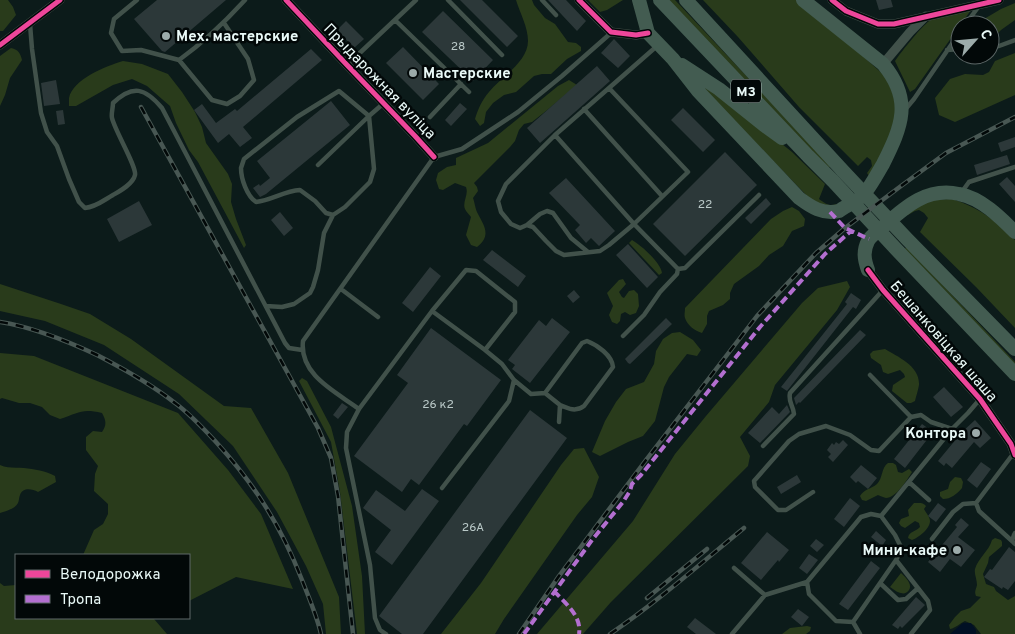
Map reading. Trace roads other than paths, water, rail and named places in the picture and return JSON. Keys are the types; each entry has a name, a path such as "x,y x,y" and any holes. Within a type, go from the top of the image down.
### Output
{"main road":[{"path":"639,0 648,33 673,60 702,86 799,198 810,207 822,211 839,211 862,196 880,169 895,139 902,114 901,101 898,87 883,64 803,0"},
{"name":"Бешанковіцкая шаша","path":"660,0 808,156 838,176 907,239 1015,349"},
{"name":"Бешанковіцкая шаша","path":"689,2 838,176 896,249 1015,374"},
{"path":"702,86 764,125 808,156"},
{"path":"868,270 864,260 864,252 869,239 905,207 924,197 939,193 960,194 974,200 991,210 1015,232"}],"street":[{"path":"0,45 60,0"},
{"name":"Прыдарожная вуліца","path":"286,0 434,157"},
{"path":"579,0 611,32 636,35 648,33"},
{"path":"832,0 846,11 878,24 894,24 999,0"},
{"path":"883,64 910,32 927,16"},
{"name":"Бешанковіцкая шаша","path":"868,270 980,399 1012,444 1015,454"}],"lane":[{"path":"136,0 114,19 111,33 122,51 141,50 179,60 212,100 227,104 240,96 254,80 248,59 224,23"},
{"path":"179,60 224,23 245,0"},
{"path":"346,65 416,0"},
{"path":"448,0 502,55"},
{"path":"542,0 556,15"},
{"path":"972,15 979,5"},
{"path":"395,20 469,92"},
{"path":"30,23 41,113 47,132 57,146 79,202 85,208 92,208 122,190 133,180 136,173 112,117 113,103 121,96 133,90 143,91 154,98 162,108 285,343 289,348 302,350"},
{"path":"360,409 326,386 315,375 305,362 302,350 303,341 434,157 462,149 518,112 611,32"},
{"path":"1000,46 1015,40"},
{"path":"588,252 571,238 553,213 547,211 540,214 527,225 520,228 511,224 501,212 498,201 506,184 555,135 658,45"},
{"path":"902,114 950,46"},
{"path":"430,117 461,84"},
{"path":"527,225 534,226 546,242 564,255 600,251 634,224 688,172 608,88"},
{"path":"266,306 282,307 294,304 310,293 318,270 324,234 333,215 370,182 374,169 369,116 339,91 297,117 244,160 241,168 243,181 251,198 256,202 290,191 300,190 326,213 333,215"},
{"path":"318,165 384,103"},
{"path":"584,110 662,196"},
{"path":"555,135 634,224 678,269"},
{"path":"960,194 969,182 1015,167"},
{"path":"678,269 685,268 759,195"},
{"path":"623,336 644,315 660,292 677,274 678,269"},
{"path":"386,634 380,630 375,618 370,565 346,448 346,432 360,409 432,311 466,270 476,271 515,302 516,312 485,350"},
{"path":"341,289 378,317"},
{"path":"763,446 794,414 789,399 790,393 884,290"},
{"path":"432,311 502,364 514,380 531,394 545,393 560,405 572,410 580,409 584,406 613,367 613,362 610,357 592,343 587,341 582,343 545,393"},
{"path":"870,375 912,417"},
{"path":"442,488 509,401 514,380"},
{"path":"881,516 952,429 980,399"},
{"path":"559,422 560,405"},
{"path":"813,492 786,510 778,510 755,487 754,481 789,441 800,434 826,426 850,435 871,450 879,451 912,417 921,415 931,422 952,429"},
{"path":"932,538 953,512 963,504 976,503 1015,454"},
{"path":"909,482 929,500"},
{"path":"976,503 979,511 1014,543"},
{"path":"732,634 765,595 807,582 861,517 872,514 881,516 895,535 902,549 853,622"},
{"path":"1014,543 1015,533"},
{"path":"896,560 928,601 930,610 911,634"},
{"path":"734,568 765,595"},
{"path":"807,582 809,594 836,621 853,622"},
{"path":"880,583 898,600 906,599 917,589"},
{"path":"853,622 860,634"}],"water":[{"path":"963,623 971,623 976,630 976,634 950,634"}],"railway":[{"path":"141,107 318,428 331,458 338,496 353,634"},
{"path":"519,634 559,576 757,316 816,253 845,228 946,153 1015,117"},
{"path":"0,322 50,335 97,355 156,389 181,407 196,421 243,474 276,524 294,560 321,634"},
{"path":"610,634 661,596 744,528"},
{"path":"647,598 707,549"}],"place":[{"name":"Мех. мастерские","path":"166,36"},
{"name":"Мастерские","path":"413,73"},
{"name":"Контора","path":"976,433"},
{"name":"Мини-кафе","path":"957,550"}]}
